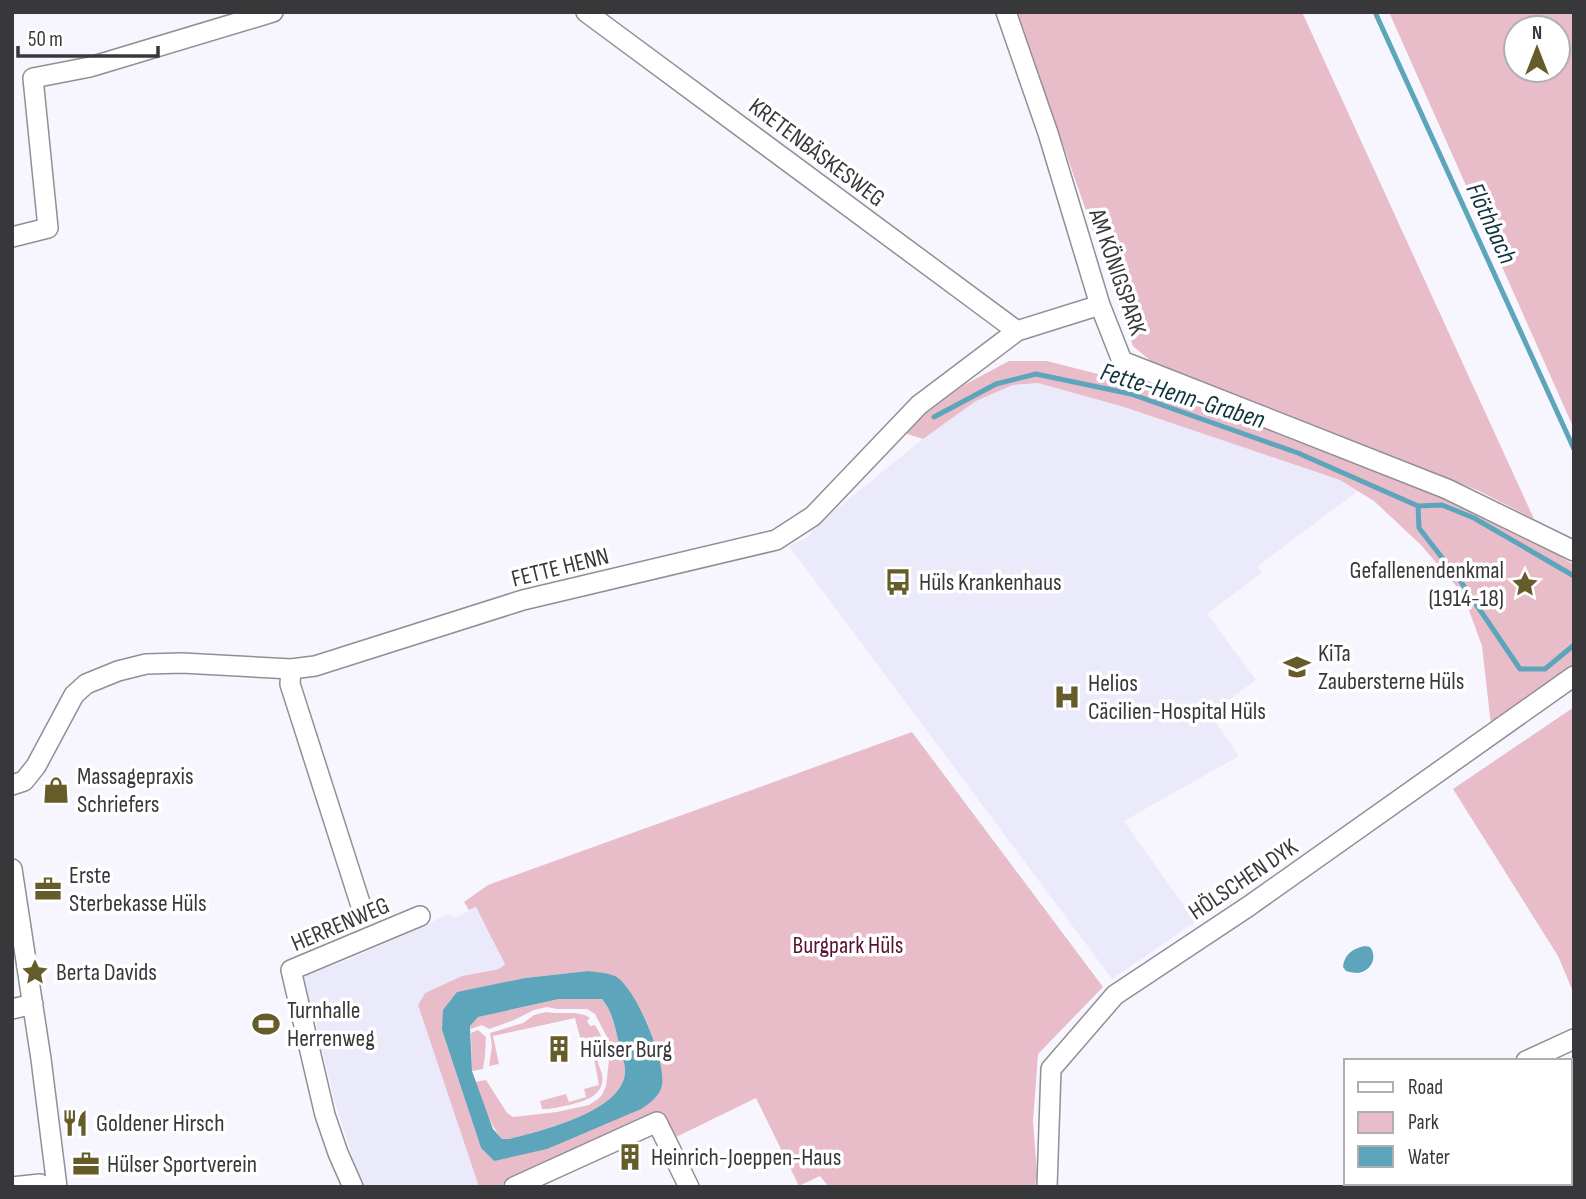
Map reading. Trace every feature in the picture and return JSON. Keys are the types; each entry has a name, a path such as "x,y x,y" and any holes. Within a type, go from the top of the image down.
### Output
{"street":[{"path":"12,237 48,228 33,78 90,66 273,12"},
{"name":"KRETENBÄSKESWEG","path":"586,12 1017,331"},
{"name":"AM KÖNIGSPARK","path":"1006,12 1048,133 1100,304 1122,361 1447,489 1574,551"},
{"name":"FETTE HENN","path":"12,785 24,780 36,766 74,695 86,684 118,671 146,664 182,663 291,669 315,666 523,600 776,540 813,516 919,405 1017,331 1100,304"},
{"name":"HERRENWEG","path":"291,669 290,684 362,909"},
{"name":"HÖLSCHEN DYK","path":"1047,1187 1051,1069 1115,995 1249,906 1574,676"},
{"path":"12,869 33,1003 49,1186 12,1187"},
{"name":"HERRENWEG","path":"353,1187 325,1115 291,970 420,916"},
{"path":"12,1009 33,1003"},
{"path":"1530,1059 1574,1039"},
{"path":"514,1187 657,1122 689,1187"}],"shaded area":[{"name":"Helios Cäcilien-Hospital Hüls","path":"1038,383 1124,407 1340,480 1358,491 1258,566 1262,573 1207,614 1256,680 1210,714 1239,756 1124,821 1195,922 1112,979 789,546 807,538 818,524 923,439 976,401 1013,385"},
{"path":"476,907 505,963 499,969 462,976 425,993 418,1005 479,1187 365,1187 334,1099 315,1020 302,980 306,975 345,961 447,914 455,918"}],"green space":[{"path":"1017,12 1302,12 1534,519 1477,490 1153,363 1133,346"},
{"path":"1389,12 1574,12 1574,429"},
{"path":"1009,361 1047,361 1133,383 1348,458 1464,506 1539,543 1574,565 1574,665 1491,725 1482,646 1463,594 1421,545 1374,501 1340,480 1124,407 1038,383 1013,385 976,401 923,439 901,432 964,385"},
{"path":"1574,707 1574,994 1558,956 1453,789"},
{"name":"Burgpark Hüls","path":"912,732 1103,987 1038,1054 1033,1121 1037,1173 1035,1187 829,1187 820,1176 799,1186 756,1098 672,1139 658,1112 497,1187 479,1187 418,1005 425,993 462,976 499,969 505,964 476,907 469,910 464,902 488,885","holes":["588,971 614,976 626,986 646,1020 658,1052 662,1086 494,1161 481,1148 442,1030 458,992 525,978"]},
{"path":"559,999 602,999 606,1004 613,1020 624,1065 621,1085 611,1097 579,1117 540,1131 502,1139 490,1119 475,1082 486,1080 507,1113 513,1117 589,1105 602,1095 606,1086 609,1041 595,1014 587,1009 547,1007 489,1029 482,1025 471,1029 470,1026 477,1017"},
{"path":"546,1012 580,1014 590,1018 587,1021 590,1026 595,1025 599,1032 604,1052 603,1056 597,1057 602,1074 599,1091 575,1104 542,1109 540,1101 566,1094 569,1102 586,1097 584,1089 599,1085 594,1059 586,1060 575,1018 493,1036 499,1064 489,1066 492,1046 490,1033 523,1023 534,1015"},
{"path":"478,1030 486,1037 485,1056 483,1069 472,1071 471,1033"}],"water":[{"path":"1370,947 1373,955 1370,967 1358,973 1346,971 1343,967 1347,956 1353,950"},
{"path":"588,971 615,976 632,994 648,1026 659,1059 662,1085 657,1096 641,1109 547,1149 494,1161 481,1148 442,1030 443,1010 457,992 525,978","holes":["559,999 602,999 611,1015 624,1061 625,1071 621,1085 611,1097 579,1117 540,1131 502,1139 493,1129 472,1071 470,1026 478,1017"]}],"waterway":[{"name":"Flöthbach","path":"1375,12 1574,449"},
{"name":"Fette-Henn-Graben","path":"934,417 996,384 1036,374 1131,394 1298,453 1418,506 1442,505 1474,518 1574,576"},
{"name":"Fette-Henn-Graben","path":"1418,506 1419,528 1461,582 1520,669 1545,669 1574,645"}],"place":[{"name":"Hüls Krankenhaus","path":"898,582"},
{"name":"Gefallenendenkmal (1914-18)","path":"1525,584"},
{"name":"KiTa Zaubersterne Hüls","path":"1297,667"},
{"name":"Helios Cäcilien-Hospital Hüls","path":"1067,697"},
{"name":"Massagepraxis Schriefers","path":"56,790"},
{"name":"Erste Sterbekasse Hüls","path":"48,889"},
{"name":"Berta Davids","path":"35,972"},
{"name":"Turnhalle Herrenweg","path":"266,1024"},
{"name":"Hülser Burg","path":"559,1049"},
{"name":"Goldener Hirsch","path":"75,1123"},
{"name":"Heinrich-Joeppen-Haus","path":"630,1157"},
{"name":"Hülser Sportverein","path":"86,1164"}]}
